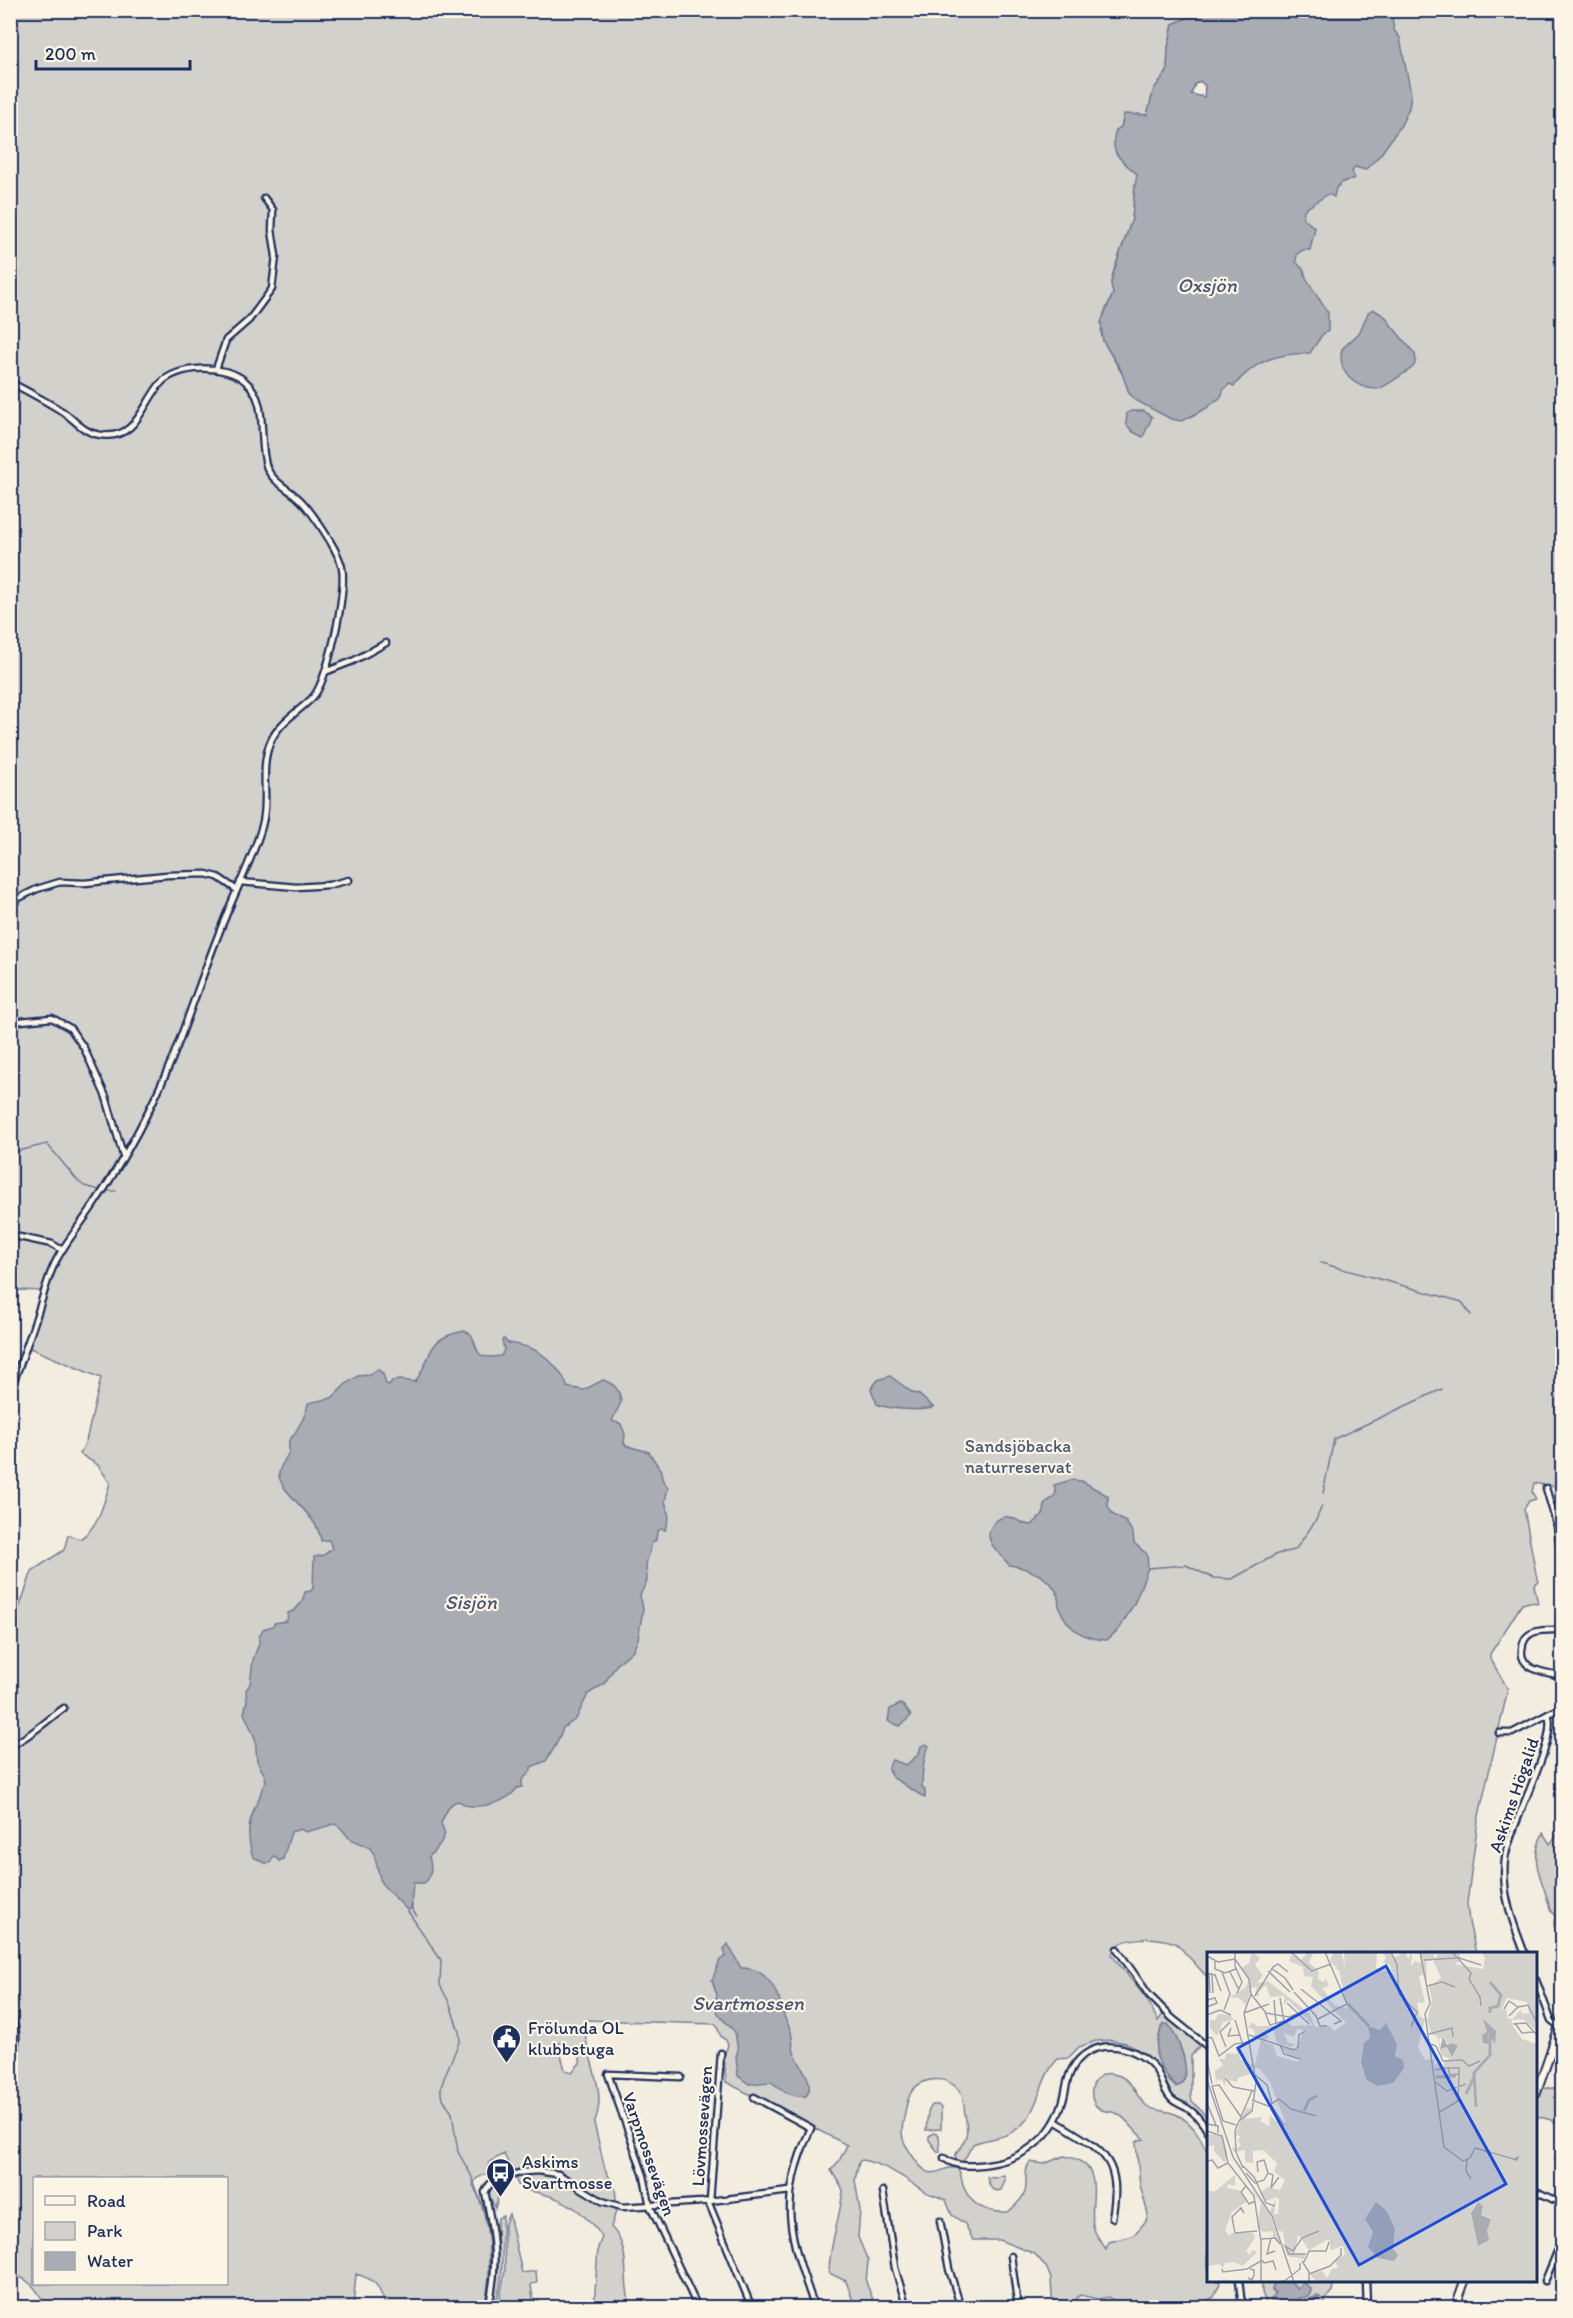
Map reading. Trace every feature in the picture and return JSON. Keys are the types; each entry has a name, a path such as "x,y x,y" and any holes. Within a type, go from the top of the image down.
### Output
{"street":[{"path":"216,369 226,340 249,320 272,289 276,256 272,230 273,210 264,198"},
{"path":"10,382 65,412 71,421 92,433 111,435 130,428 144,413 156,391 167,378 197,369 222,369 240,377 254,390 269,472 300,500 313,516 343,569 343,585 325,672 315,695 281,724 270,744 263,770 264,819 165,1075 92,1208 62,1250 50,1276 10,1392"},
{"path":"325,672 353,662 386,643"},
{"path":"10,926 14,903 19,898 37,889 60,882 84,883 206,873 218,877 237,890"},
{"path":"240,882 290,887 329,885 349,880"},
{"path":"10,1022 52,1018 70,1028 84,1048 106,1096 123,1155"},
{"path":"10,1234 52,1244 62,1250"},
{"path":"1546,1488 1557,1526 1563,1565"},
{"path":"1563,1630 1533,1632 1525,1638 1521,1652 1530,1667 1562,1673 1563,1700"},
{"path":"1499,1733 1512,1733 1563,1707"},
{"path":"10,1746 36,1731 64,1708"},
{"name":"Askims Högalid","path":"1525,1952 1506,1900 1504,1865 1510,1836 1547,1740 1550,1723 1548,1714"},
{"path":"1117,1949 1149,1995 1184,2028 1207,2045"},
{"path":"1537,1983 1551,2020 1560,2027"},
{"path":"10,2015 17,2036 16,2050 10,2060"},
{"path":"1537,2091 1563,2019"},
{"path":"944,2158 951,2163 964,2166 1002,2162 1036,2145 1055,2121 1069,2075 1077,2062 1095,2049 1116,2046 1137,2053 1149,2063 1160,2076 1169,2096 1195,2114 1207,2129"},
{"name":"Lövmossevägen","path":"721,2053 709,2201 752,2307"},
{"name":"Varpmossevägen","path":"681,2077 608,2074 644,2176 650,2206 698,2307"},
{"path":"754,2097 811,2128 797,2160 790,2191 789,2220 791,2234 814,2307"},
{"path":"1055,2121 1093,2144 1106,2159 1115,2187 1112,2218"},
{"path":"488,2307 495,2256 495,2238 485,2192 487,2186 513,2174 548,2172 566,2178 591,2195 612,2205 633,2208 790,2191"},
{"path":"884,2191 895,2268 907,2307"},
{"path":"1537,2192 1563,2206"},
{"path":"940,2222 949,2269 961,2307"},
{"path":"1545,2281 1563,2240"},
{"path":"1011,2256 1018,2307"},
{"path":"1239,2282 1241,2298 1245,2307"},
{"path":"1366,2282 1367,2307"},
{"path":"1455,2307 1464,2282"}],"green space":[{"name":"Sandsjöbacka naturreservat","path":"11,11 1195,11 1189,17 1173,24 1168,48 1167,72 1154,89 1147,115 1137,114 1116,154 1138,175 1132,219 1115,267 1111,282 1113,294 1104,313 1101,332 1103,341 1125,379 1298,11 1562,11 1562,1488 1534,1483 1532,1492 1536,1499 1529,1501 1524,1509 1539,1581 1534,1585 1538,1603 1522,1604 1490,1654 1490,1658 1508,1689 1478,1820 1467,1903 1476,1952 1207,1952 1207,1977 1177,1944 1151,1938 1130,1940 1115,1948 1112,1955 1148,2001 1158,2021 1163,2014 1201,2044 1191,2056 1191,2096 1192,2101 1207,2117 1207,2126 1198,2113 1173,2096 1162,2075 1145,2054 1126,2043 1111,2040 1096,2041 1079,2047 1068,2058 1058,2059 1051,2067 1034,2106 1023,2124 1004,2136 973,2144 963,2162 957,2160 955,2156 967,2131 964,2102 953,2084 931,2080 918,2086 909,2097 903,2125 902,2136 905,2144 922,2168 932,2173 950,2168 958,2169 967,2195 976,2204 988,2210 1008,2212 1022,2198 1030,2162 1044,2164 1064,2156 1077,2160 1086,2166 1091,2174 1094,2228 1106,2249 1109,2242 1133,2236 1146,2221 1148,2214 1140,2185 1136,2143 1144,2139 1125,2119 1118,2114 1100,2109 1092,2098 1093,2084 1099,2077 1104,2074 1120,2076 1129,2082 1147,2106 1183,2118 1198,2134 1207,2151 1207,2282 1221,2282 1214,2297 1198,2307 1124,2308 1109,2297 1098,2299 1080,2295 1075,2307 1058,2307 1052,2297 1051,2278 1046,2267 1035,2254 999,2240 973,2240 965,2224 952,2215 946,2200 926,2192 886,2168 862,2160 859,2162 855,2180 860,2210 858,2237 868,2261 866,2282 876,2307 855,2307 846,2281 829,2273 843,2190 831,2170 839,2161 847,2145 726,2082 724,2056 728,2045 721,2037 716,2024 585,2020 587,2046 599,2097 594,2123 605,2169 615,2188 617,2208 611,2227 622,2245 631,2307 594,2307 601,2235 583,2214 567,2203 540,2193 520,2189 504,2154 489,2162 489,2173 477,2178 473,2185 484,2213 489,2245 489,2277 484,2307 386,2307 377,2285 356,2274 353,2307 46,2307 32,2286 11,2273 10,1740 15,1737 10,1731 11,1632 32,1571 64,1550 68,1535 80,1539 92,1528 100,1514 110,1483 98,1465 80,1454 86,1441 101,1378 23,1345 43,1291 19,1290 15,1297 11,1298","holes":["1161,2027 1170,2027 1184,2056 1181,2078 1176,2087 1169,2081 1156,2054","560,2043 575,2049 579,2055 580,2063 572,2072 565,2070 561,2055 550,2055 550,2050"]},
{"path":"1562,1828 1562,1928 1558,1930 1554,1926 1555,1916 1550,1910 1539,1872 1537,1854 1543,1833 1550,1844"},
{"path":"1544,2088 1562,2090 1562,2170 1555,2158 1561,2128 1551,2120 1537,2116 1537,2100"},
{"path":"932,2105 938,2105 941,2108 941,2129 926,2130 928,2112"},
{"path":"934,2133 939,2135 940,2152 929,2140 929,2136"},
{"path":"1004,2175 1005,2181 1001,2190 993,2189 987,2177 994,2178"},
{"path":"491,2187 500,2191 495,2208 489,2195"},
{"path":"509,2214 522,2273 536,2271 537,2283 531,2284 533,2300 530,2307 503,2307 499,2302 505,2271 504,2226"},
{"path":"503,2216 502,2270 496,2301 494,2300 498,2268 497,2223 498,2218"},
{"path":"1262,2282 1276,2282 1272,2290 1275,2296 1271,2300 1276,2307 1267,2307 1262,2292"},
{"path":"1291,2282 1334,2282 1332,2291 1324,2301 1327,2305 1324,2308 1299,2307 1312,2303 1315,2299 1300,2303 1298,2298 1308,2296 1310,2292 1301,2285 1299,2288 1294,2287"}],"water":[{"name":"Oxsjön","path":"1195,10 1391,11 1394,30 1400,38 1411,94 1409,108 1401,125 1381,154 1365,170 1355,167 1352,172 1355,178 1343,182 1336,188 1334,197 1328,194 1304,210 1303,218 1315,228 1310,250 1303,250 1297,254 1296,262 1304,270 1306,278 1328,313 1328,331 1322,335 1310,353 1277,357 1259,364 1234,386 1230,384 1224,389 1221,397 1205,409 1182,421 1171,419 1135,400 1129,393 1121,370 1103,341 1101,322 1113,294 1111,283 1113,274 1132,219 1137,174 1115,151 1116,130 1121,127 1124,114 1147,115 1154,89 1167,72 1168,48 1173,24 1189,17","holes":["1200,81 1205,86 1204,97 1191,94 1195,84"]},
{"path":"1373,309 1386,317 1416,357 1413,367 1378,389 1355,383 1345,372 1341,358 1342,349 1359,333 1368,313"},
{"path":"1144,411 1152,417 1143,437 1133,432 1126,424 1127,413"},
{"name":"Sisjön","path":"464,1331 471,1334 482,1356 501,1356 504,1350 502,1340 504,1339 508,1343 536,1351 553,1364 564,1378 567,1387 584,1390 603,1380 611,1383 618,1391 621,1402 612,1421 621,1424 625,1434 624,1443 627,1446 649,1452 661,1471 662,1479 668,1488 665,1501 669,1517 665,1530 661,1529 657,1532 646,1564 647,1581 640,1595 643,1609 638,1639 633,1650 617,1664 604,1684 588,1694 576,1719 563,1728 546,1761 531,1767 531,1771 522,1780 522,1787 517,1788 502,1800 483,1806 468,1806 458,1801 451,1804 441,1823 445,1834 429,1857 431,1868 429,1878 424,1883 413,1883 411,1909 407,1910 381,1883 374,1854 370,1848 349,1838 335,1824 306,1832 300,1829 291,1832 283,1859 279,1861 274,1856 270,1863 253,1857 249,1842 250,1821 266,1782 257,1761 255,1738 244,1713 247,1701 246,1690 250,1684 253,1660 263,1629 273,1626 274,1623 287,1621 288,1613 300,1605 305,1592 313,1588 314,1557 324,1555 332,1548 329,1540 321,1541 314,1523 287,1491 279,1476 289,1452 289,1441 306,1412 308,1403 332,1398 358,1376 369,1375 378,1369 383,1374 386,1384 400,1380 415,1382 436,1344 451,1334"},
{"path":"890,1376 933,1407 905,1409 877,1404 871,1389 878,1380"},
{"path":"1071,1480 1082,1481 1108,1496 1108,1506 1112,1514 1126,1522 1133,1533 1134,1543 1147,1554 1148,1568 1134,1604 1120,1628 1107,1640 1092,1638 1073,1628 1063,1616 1058,1596 1050,1583 1038,1574 1009,1565 990,1539 991,1527 996,1521 1005,1517 1032,1525 1044,1513 1045,1503 1053,1498 1056,1492 1054,1485"},
{"path":"900,1704 911,1716 900,1726 888,1721 890,1709"},
{"path":"926,1744 929,1746 924,1761 922,1782 925,1798 892,1777 888,1769 892,1760 906,1765 919,1754 921,1746"},
{"name":"Svartmossen","path":"728,1944 741,1968 758,1972 771,1983 790,2030 795,2055 808,2081 809,2091 806,2096 791,2095 771,2082 749,2084 738,2076 735,2032 719,2015 715,2005 717,1995 712,1980 720,1960 726,1956 724,1949"},
{"path":"1164,2024 1168,2024 1172,2030 1183,2055 1185,2073 1179,2086 1162,2069 1157,2056 1158,2039"},
{"path":"1276,2282 1291,2282 1297,2288 1304,2283 1311,2289 1310,2294 1298,2298 1300,2303 1317,2296 1320,2297 1316,2301 1294,2307 1291,2305 1275,2307 1271,2300 1275,2293 1272,2290"}],"waterway":[{"path":"10,1153 47,1144 78,1181 84,1186 100,1190"},
{"path":"106,1191 116,1191"},
{"path":"1321,1263 1462,1302 1471,1315"},
{"path":"1323,1493 1334,1439 1442,1389"},
{"path":"1148,1568 1186,1565 1213,1578 1232,1579 1277,1554 1295,1550 1316,1520 1322,1506"},
{"path":"412,1904 412,1910 417,1916"},
{"path":"407,1910 441,1960 440,1985 450,2004 459,2032 460,2040 441,2087 441,2095 452,2113 458,2152 471,2175 484,2210 489,2241 489,2271"}],"place":[{"name":"Frölunda OL klubbstuga","path":"507,2064"},
{"name":"Askims Svartmosse","path":"501,2198"}]}
